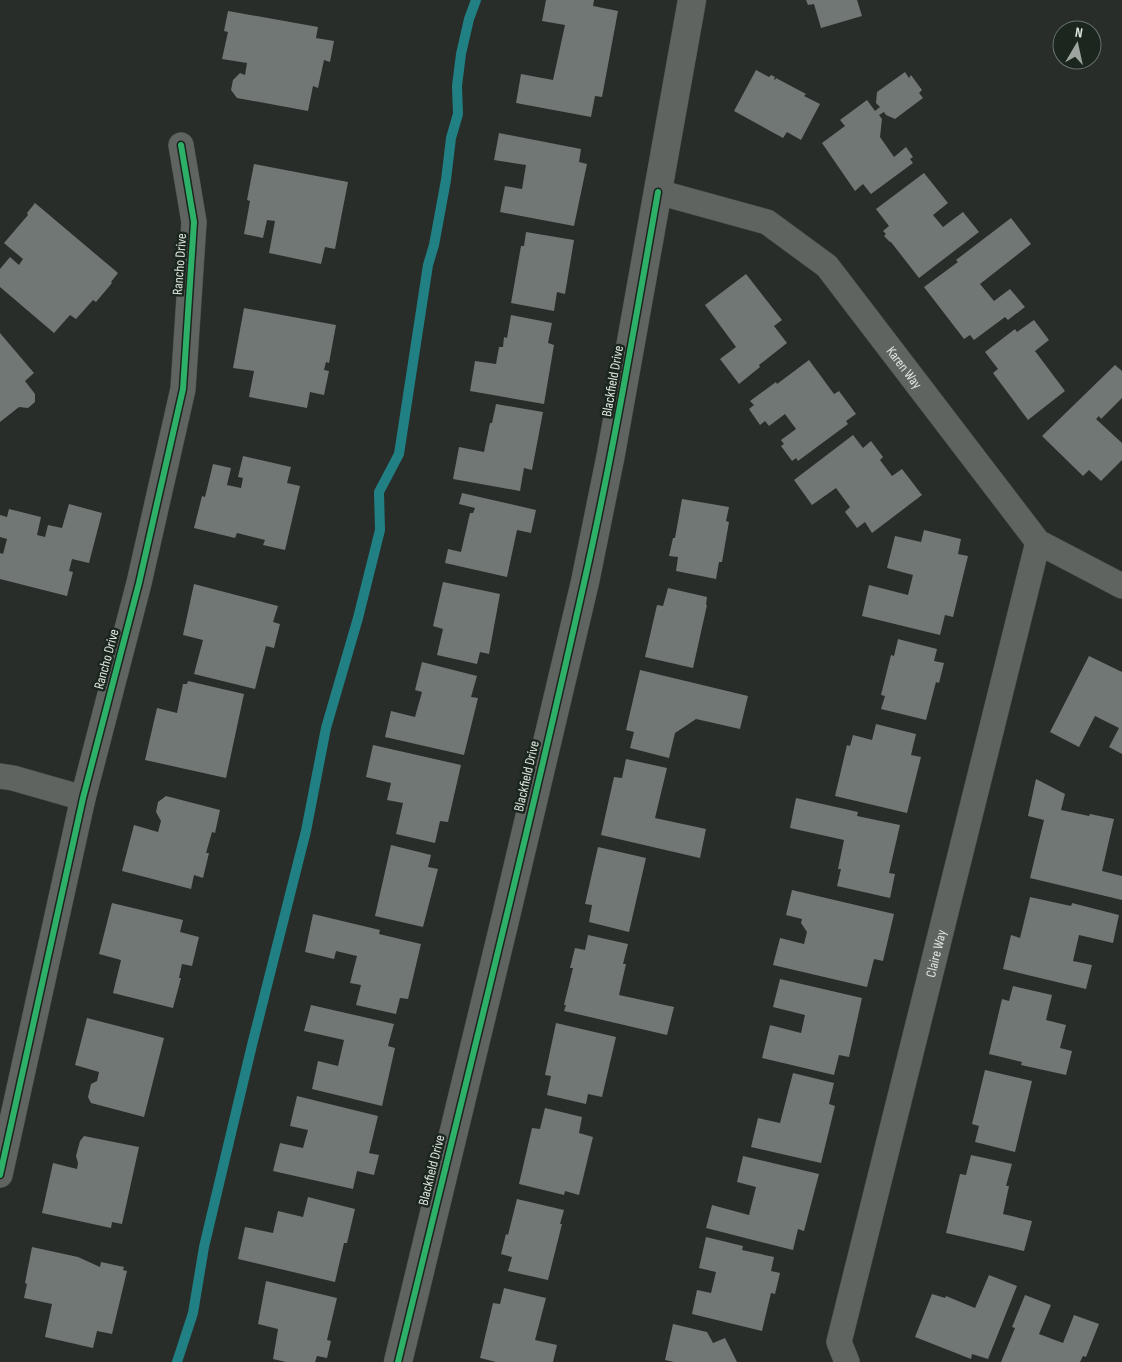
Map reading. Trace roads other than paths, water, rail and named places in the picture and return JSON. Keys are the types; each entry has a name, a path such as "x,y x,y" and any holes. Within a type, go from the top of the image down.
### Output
{"street":[{"name":"Blackfield Drive","path":"398,1362 585,582 611,454 692,0"},
{"name":"Rancho Drive","path":"0,1174 83,798 139,583 183,389 194,222 181,145"},
{"name":"Karen Way","path":"658,192 767,222 827,266 1038,542 1122,586"},
{"name":"Claire Way","path":"847,1362 839,1342 1038,542"},
{"path":"0,776 83,798"}],"waterway":[{"path":"177,1362 193,1313 204,1247 306,831 326,728 358,618 380,530 379,492 399,454 428,265 434,245 446,180 451,138 458,114 457,86 461,54 469,19 476,0"}]}
